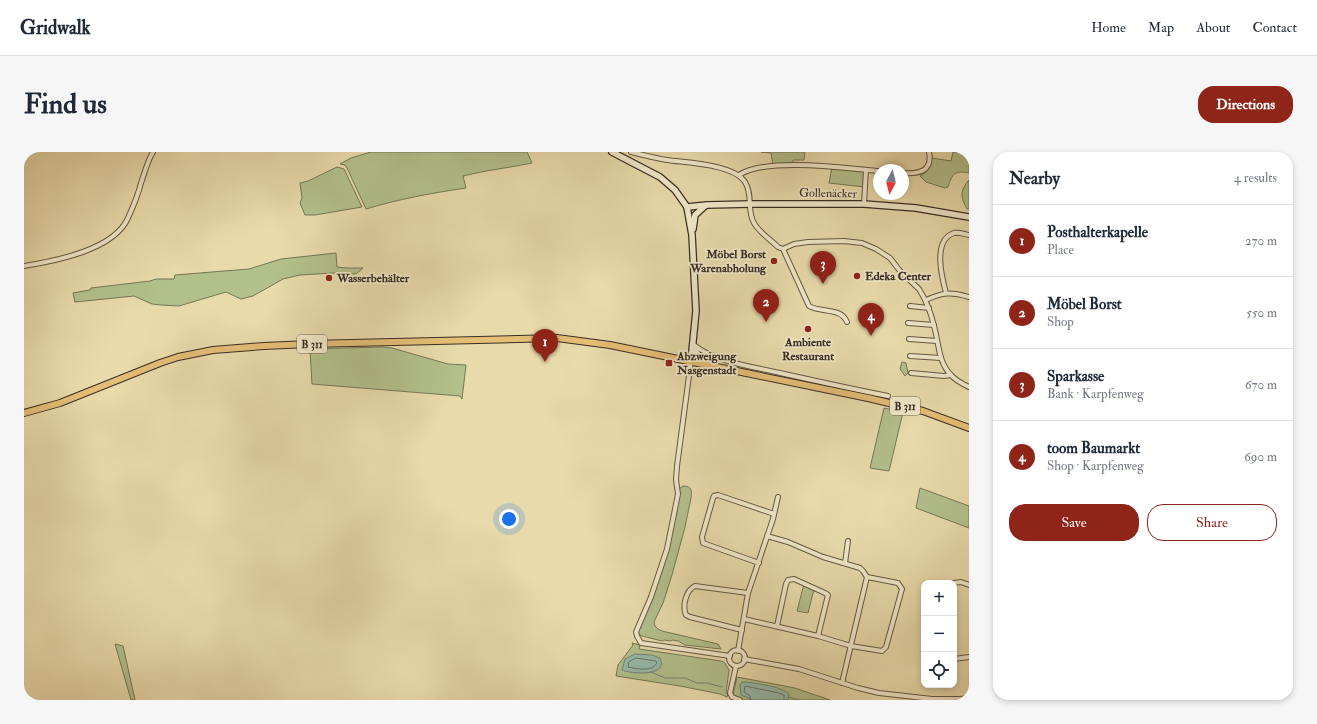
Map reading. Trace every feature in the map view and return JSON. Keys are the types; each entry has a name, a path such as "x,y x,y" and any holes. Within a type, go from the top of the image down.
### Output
{"main road":[{"name":"B 311","path":"24,413 60,403 160,363 196,353 230,348 309,344 557,338 599,343 907,406 969,428"}],"street":[{"path":"24,266 82,253 102,243 118,232 129,217 145,169 153,152"},
{"path":"612,152 660,177 675,190 686,207 692,235 696,311 693,346 677,466 676,480 678,494 667,549 651,597 636,632 641,643 730,656"},
{"path":"631,152 668,160 688,161 709,165 739,175 748,188 751,204 751,216 756,227 778,247 783,249 809,306 815,309 840,313 847,322"},
{"path":"909,173 918,173 923,171 928,164 929,152"},
{"path":"739,175 746,170 784,165 873,171"},
{"path":"864,204 866,170"},
{"name":"Gollenäcker","path":"686,207 751,204 864,204 916,208 969,217"},
{"path":"692,235 696,215 699,210 707,205"},
{"path":"946,293 940,261 943,244 947,237 954,233 969,235"},
{"path":"783,249 794,244 808,242 853,242 869,246 890,258 900,271 919,289 926,300 934,325 940,358 951,375 969,387"},
{"path":"926,300 946,293 969,297"},
{"path":"910,306 929,308"},
{"path":"908,323 934,325"},
{"path":"909,339 937,341"},
{"path":"693,346 699,356 710,365"},
{"path":"693,346 714,357 766,370 888,396"},
{"path":"910,356 940,358"},
{"path":"911,373 944,376 951,375"},
{"path":"759,563 703,543 702,537 712,498 718,495 774,514"},
{"path":"738,651 748,593 759,563 778,497"},
{"path":"767,536 788,542 823,557 860,568 867,577 842,683"},
{"path":"845,564 848,541"},
{"path":"744,619 818,636 851,646 878,651 884,649 902,591 902,586 867,577"},
{"path":"777,626 786,584 788,580 794,579 828,595 818,636"},
{"path":"957,583 961,582 969,585"},
{"path":"742,630 690,617 686,615 684,606 690,589 695,586 748,593"},
{"path":"734,651 744,654 742,664 736,666 730,662 730,656 734,651"},
{"path":"957,659 969,658"},
{"path":"744,659 799,669 879,693 950,700 969,698"},
{"path":"736,666 730,693 732,697 740,700"}],"green space":[{"path":"371,152 527,152 532,163 463,176 466,188 391,202 366,209 347,168 345,165 340,164 351,158"},
{"path":"761,152 805,152 804,160 793,160 793,164 773,165 771,153"},
{"path":"953,152 969,152 969,173 960,172 955,174 948,187 945,188 926,182 920,176 929,169 932,158 951,161"},
{"path":"337,167 344,169 362,207 315,215 305,215 300,203 302,198 300,183 308,181"},
{"path":"832,167 866,170 864,187 829,183"},
{"path":"969,180 969,209 967,209 963,201 962,194 964,187"},
{"path":"336,253 337,267 363,268 356,274 333,273 300,275 283,279 253,296 241,299 226,292 179,306 152,304 134,296 75,302 73,293 90,290 91,288 156,279 174,279 175,275 249,269 281,259"},
{"path":"392,348 448,364 466,365 462,399 460,396 312,384 310,349"},
{"path":"902,362 906,363 908,373 905,376 900,369"},
{"path":"884,408 903,412 889,471 870,468"},
{"path":"683,486 691,489 691,498 685,527 663,603 654,622 655,626 662,631 718,644 721,649 685,645 678,641 672,640 662,641 642,636 638,632 665,558 679,489"},
{"path":"920,488 969,506 969,528 916,508"},
{"path":"804,584 814,589 808,613 797,611"},
{"path":"632,643 640,645 639,649 724,662 729,670 726,693 728,694 727,697 720,694 680,686 616,676 618,665 633,645"},
{"path":"115,644 123,646 135,700 131,700"},
{"path":"737,677 795,688 830,700 743,700 735,697 733,694"}],"water":[{"path":"635,654 652,655 660,658 661,664 659,668 648,673 622,670 625,659"},
{"path":"742,682 760,684 781,689 789,694 788,700 753,700 741,695 740,685"}],"waterway":[{"path":"651,672 665,678 685,678 697,683 707,683 722,687"},
{"path":"789,697 799,700"}],"place":[{"name":"Möbel Borst Warenabholung","path":"774,261"},
{"name":"Edeka Center","path":"857,276"},
{"name":"Wasserbehälter","path":"329,278"},
{"name":"Sparkasse","path":"823,284"},
{"name":"Möbel Borst","path":"766,322"},
{"name":"Ambiente Restaurant","path":"808,329"},
{"name":"toom Baumarkt","path":"871,336"},
{"name":"Posthalterkapelle","path":"545,362"},
{"name":"Abzweigung Nasgenstadt","path":"669,363"}]}
